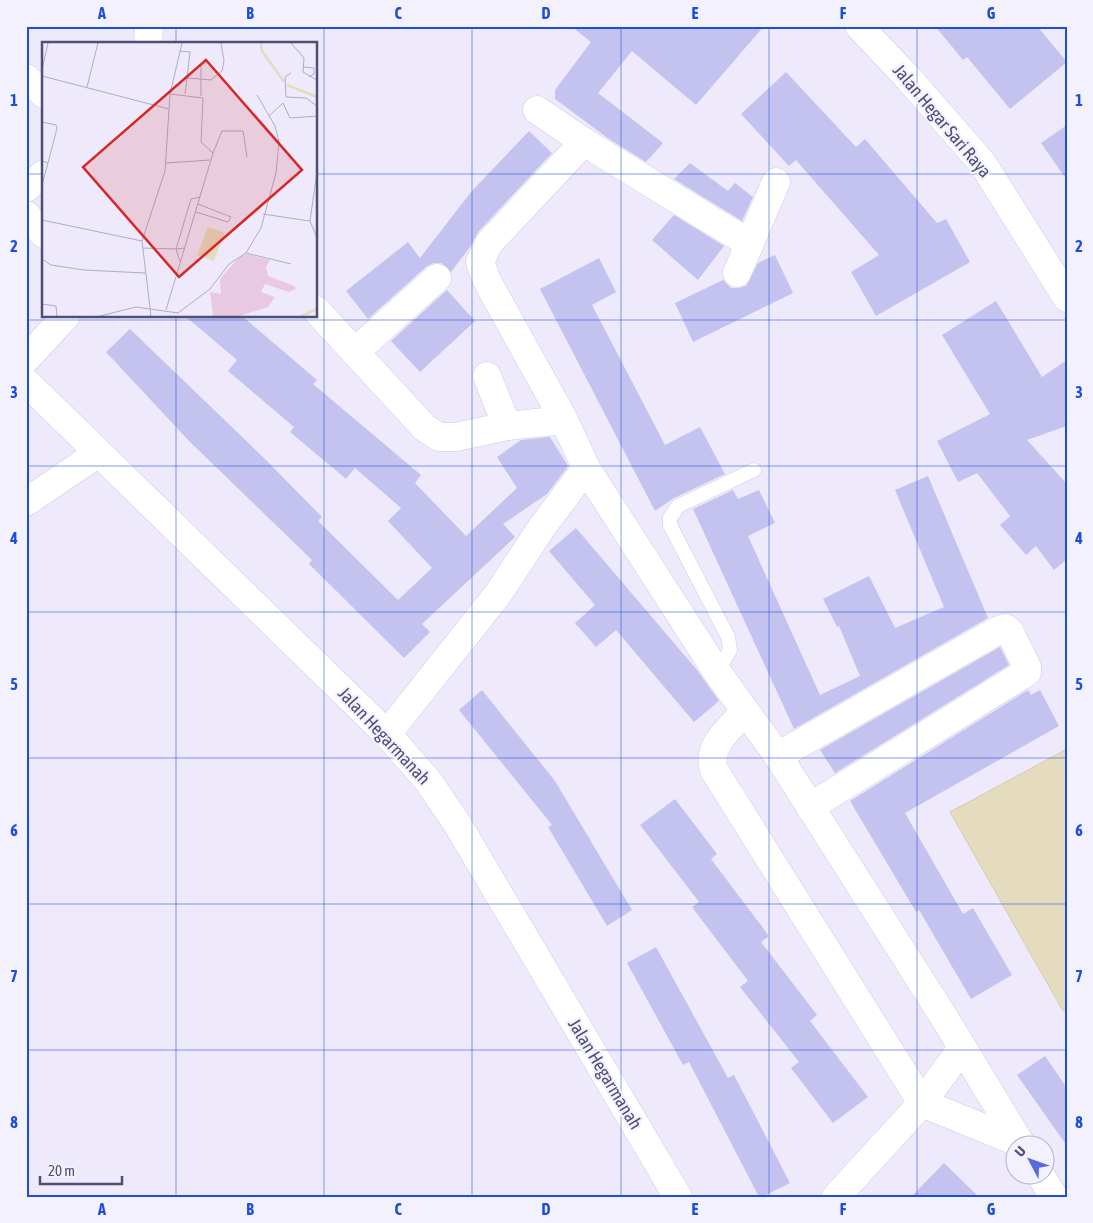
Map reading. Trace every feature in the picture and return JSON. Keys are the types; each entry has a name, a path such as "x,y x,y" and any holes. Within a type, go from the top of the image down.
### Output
{"street":[{"path":"148,42 149,26"},
{"name":"Jalan Hegar Sari Raya","path":"859,26 983,164 1067,298"},
{"path":"26,78 42,92"},
{"path":"537,110 584,142 750,244"},
{"path":"584,142 489,243 480,262 486,281 564,420 586,468 717,672 744,712 778,756 1016,1136"},
{"path":"26,188 42,176"},
{"path":"737,272 776,182"},
{"path":"26,215 42,232"},
{"path":"355,352 437,278"},
{"path":"318,312 425,428 439,437 456,437 507,426 564,420"},
{"path":"26,358 64,318"},
{"path":"487,376 507,426"},
{"name":"Jalan Hegarmanah","path":"26,382 97,454 387,734 428,781 458,825 678,1197"},
{"path":"26,502 97,454"},
{"path":"387,734 498,594 540,530 586,468"},
{"path":"778,756 999,630 1005,628 1010,632 1027,667 1027,672 810,807"},
{"path":"744,712 715,746 711,763 714,770 922,1103 1006,1138"},
{"path":"836,1197 922,1103 962,1048"},
{"path":"1047,1186 1054,1197"}],"lane":[{"path":"717,672 730,650 728,637 670,525 670,518 678,506 754,470"}],"shaded area":[{"path":"1067,749 1067,1009 1063,1011 950,812"}],"building":[{"path":"571,26 764,26 696,105 632,51 598,93 663,143 646,162 609,139 555,99 555,90 591,42"},
{"path":"935,26 1037,26 1067,62 1010,109 967,57 963,60"},
{"path":"786,72 856,147 865,139 937,223 946,219 970,262 876,316 851,272 879,255 796,160 789,166 741,114"},
{"path":"1067,125 1067,180 1041,143"},
{"path":"529,131 552,153 478,232 470,247 451,272 441,263 427,266 368,319 346,291 408,242 420,258 471,192"},
{"path":"690,163 728,191 735,183 753,197 742,221 674,179"},
{"path":"674,215 724,246 698,280 652,240"},
{"path":"775,255 793,293 693,342 675,303 723,280 731,288 746,286 758,263"},
{"path":"599,258 616,292 592,305 665,445 700,427 725,474 674,498 655,511 540,289"},
{"path":"447,290 475,321 420,372 391,341"},
{"path":"996,301 1042,377 1067,360 1067,426 1027,440 1067,484 1067,559 1054,570 1036,546 1026,555 1000,525 1010,516 977,473 958,482 937,441 990,414 942,335"},
{"path":"187,318 244,318 317,380 313,384 421,475 415,483 466,536 517,488 497,457 521,440 550,437 568,466 547,494 503,524 515,537 422,624 430,632 404,658 309,564 312,560 190,442 106,352 130,329 266,460 322,517 318,521 398,600 432,568 388,521 401,508 355,468 346,479 290,432 294,427 228,371 237,360"},
{"path":"928,476 988,618 794,729 693,509 733,490 738,499 759,490 775,523 748,536 820,695 860,676 839,626 837,627 823,599 869,576 895,628 944,607 895,490"},
{"path":"576,528 697,670 719,701 694,722 616,630 596,647 575,623 595,605 549,551"},
{"path":"1000,647 1009,665 835,773 820,750"},
{"path":"482,690 555,781 632,910 607,926 548,827 552,825 459,710"},
{"path":"1028,690 1031,695 1040,690 1059,726 905,813 963,914 973,908 1012,975 971,999 919,910 916,912 850,801"},
{"path":"675,799 717,854 711,859 769,936 761,942 817,1015 810,1021 868,1097 833,1123 791,1068 799,1062 740,987 748,981 692,907 699,902 640,825"},
{"path":"656,947 728,1078 734,1075 790,1183 762,1197 759,1197 689,1062 683,1065 627,963"},
{"path":"1045,1056 1067,1088 1067,1146 1017,1075"},
{"path":"944,1163 979,1197 911,1197"}]}
